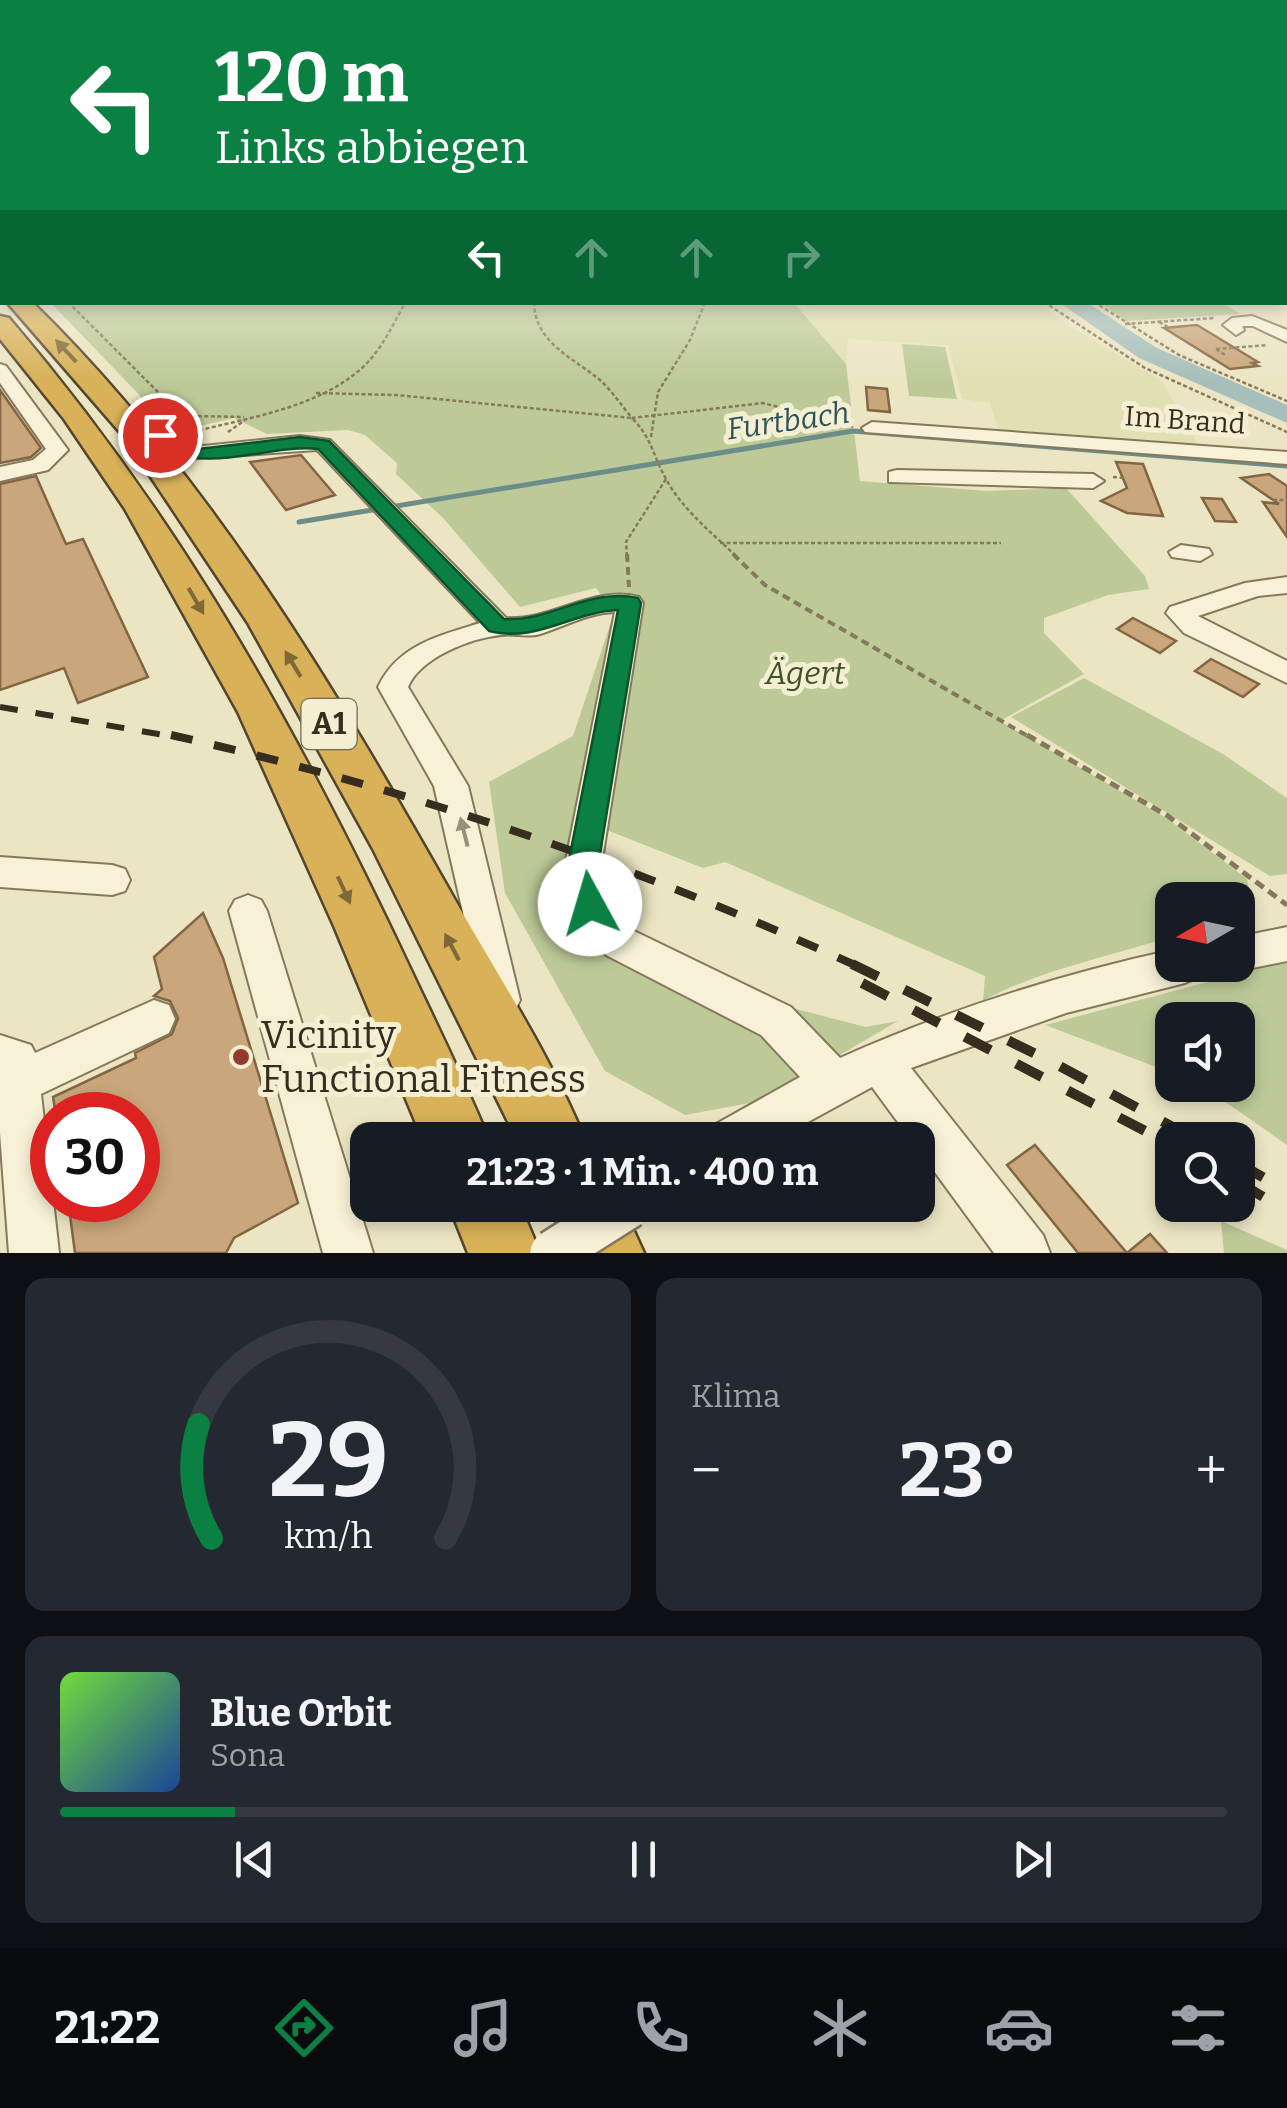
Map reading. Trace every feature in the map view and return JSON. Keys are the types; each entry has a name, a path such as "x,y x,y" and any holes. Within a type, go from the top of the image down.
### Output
{"highway":[{"name":"A1","path":"21,305 112,402 186,500 281,644 408,864 543,1122"},
{"name":"A1","path":"0,323 10,344 118,474 230,662 314,827 448,1122"},
{"path":"491,1222 504,1253"},
{"path":"592,1222 608,1253"}],"street":[{"path":"1244,324 1287,337"},
{"path":"0,370 57,450 40,465 0,474"},
{"path":"112,402 176,449 206,455 300,442 323,444 498,626"},
{"path":"872,428 1088,466"},
{"name":"Im Brand","path":"1088,466 1287,458"},
{"path":"897,477 1088,466"},
{"path":"1284,667 1227,652 1180,613 1254,589 1287,585"},
{"path":"514,1065 458,810 438,757 397,697 396,677 418,656 498,626 531,628 591,604 630,603 584,860 590,904 620,943 776,1021 832,1081"},
{"path":"0,872 112,880"},
{"path":"248,910 348,1253"},
{"path":"1255,951 1287,944"},
{"path":"763,1122 832,1081 878,1060 1021,1006 1155,972"},
{"path":"34,1253 9,1070 154,1019"},
{"path":"878,1060 1025,1253"},
{"path":"552,1253 602,1222"}],"path":[{"path":"71,305 176,410 194,416 249,417"},
{"path":"179,436 316,393 368,363 404,305"},
{"path":"534,305 536,326 571,361 602,382 651,437"},
{"path":"704,305 690,340 658,392 651,437 666,479 720,544 778,593 1168,816 1287,905"},
{"path":"1049,305 1145,368 1287,432"},
{"path":"1098,305 1124,324 1192,361 1287,401"},
{"path":"1160,322 1168,327"},
{"path":"1124,324 1244,324"},
{"path":"1225,355 1216,349 1246,347"},
{"path":"316,393 396,394 632,418 764,403 872,428"},
{"path":"222,437 249,417"},
{"path":"1088,466 1124,478"},
{"path":"628,584 626,542 666,479"},
{"path":"1273,500 1287,500"},
{"path":"720,544 1000,543"}],"green space":[{"name":"Ägert","path":"53,305 796,305 846,364 860,481 988,491 1066,488 1145,576 1149,589 1108,595 1044,618 1044,633 1084,674 1000,721 1168,819 1248,882 1155,882 1155,941 1052,972 983,1001 985,976 725,862 703,868 604,829 598,885 625,927 788,1007 866,1027 898,1021 761,1101 685,1115 605,1071 505,893 489,782 573,736 614,613 596,588 520,607 443,518 396,474 397,463 365,435 348,430 267,434 234,418 175,432"},
{"path":"796,305 1043,305 1067,324 1162,381 1199,447 999,434 990,403 962,399 948,345 848,339 846,364"},
{"path":"1104,305 1225,305 1241,314 1125,321"},
{"path":"902,344 945,347 957,399 909,396"},
{"path":"1084,678 1223,754 1287,798 1287,874 1270,876 1011,717"},
{"path":"1287,961 1287,1145 1225,1102 1255,1102 1255,1002 1155,1002 1155,1067 1045,1025 1208,982 1255,982 1255,969"},
{"path":"1221,1222 1287,1250 1287,1253 1224,1253"}],"building":[{"path":"1197,325 1258,362 1252,363 1258,366 1230,369 1164,328"},
{"path":"866,387 887,389 890,412 868,410"},
{"path":"0,390 41,448 31,457 0,463"},
{"path":"301,455 335,495 286,510 250,462"},
{"path":"1116,462 1143,464 1163,516 1127,513 1101,501 1127,488"},
{"path":"1269,474 1287,486 1287,537 1263,502 1279,504 1241,478"},
{"path":"36,476 66,544 83,539 148,677 78,703 64,668 0,690 0,484"},
{"path":"1202,498 1222,499 1236,522 1215,521"},
{"path":"1133,618 1176,641 1160,653 1117,629"},
{"path":"1211,659 1259,684 1243,697 1195,671"},
{"path":"203,913 223,958 298,1203 234,1238 226,1253 75,1253 71,1222 160,1222 160,1092 64,1092 136,1058 135,1053 172,1034 178,1018 170,1001 154,996 162,989 154,957"},
{"path":"1035,1145 1127,1253 1078,1253 1007,1165"},
{"path":"1150,1234 1167,1253 1127,1253"}],"waterway":[{"path":"1075,305 1148,353 1287,415"},
{"name":"Furtbach","path":"299,522 853,431 1287,466"}],"railway":[{"path":"0,707 182,738"},
{"path":"171,735 347,780 520,833 690,895 857,966"},
{"path":"852,964 1056,1064 1164,1122"},
{"path":"862,983 1155,1136"},
{"path":"1255,1173 1287,1191"},
{"path":"1255,1192 1287,1211"}],"place":[{"name":"Vicinity Functional Fitness","path":"241,1057"}],"route":[{"path":"160,435 176,449 198,454 300,442 323,444 498,626 531,628 591,604 630,603 584,860 584,884 590,904"}]}
